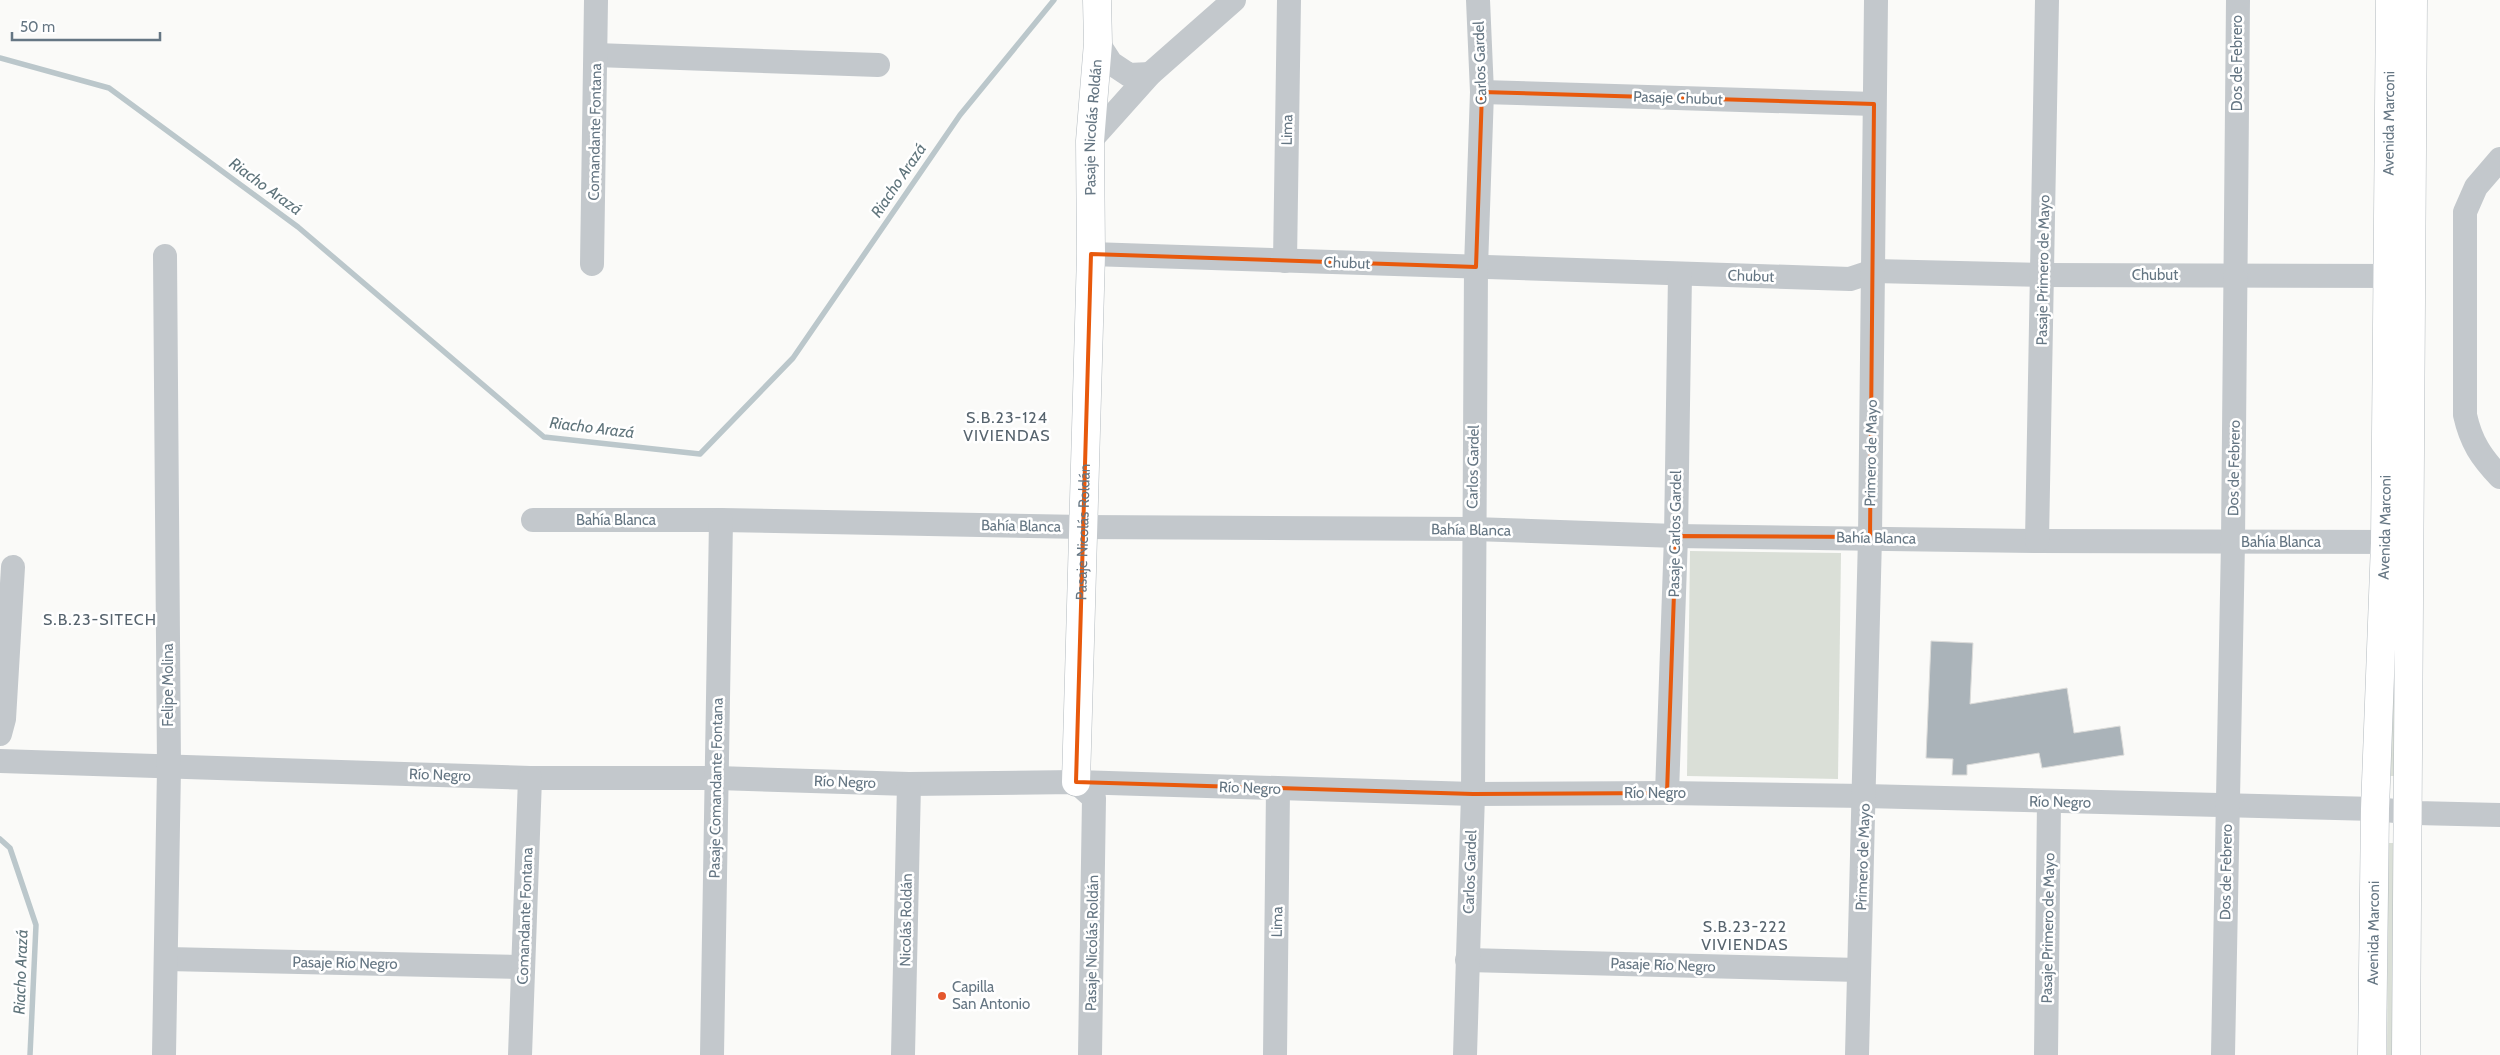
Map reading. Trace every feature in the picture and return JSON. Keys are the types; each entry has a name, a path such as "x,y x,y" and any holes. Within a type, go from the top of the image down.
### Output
{"main road":[{"name":"Pasaje Nicolás Roldán","path":"1076,782 1091,254 1090,141 1098,43 1097,0"},
{"name":"Avenida Marconi","path":"2390,0 2400,276"},
{"name":"Avenida Marconi","path":"2406,1055 2406,811 2397,542 2400,276 2414,0"},
{"name":"Avenida Marconi","path":"2372,1055 2375,809 2397,542"}],"street":[{"name":"Comandante Fontana","path":"592,264 596,0"},
{"path":"1090,141 1150,74 1234,0"},
{"name":"Lima","path":"1285,261 1289,0"},
{"name":"Carlos Gardel","path":"1465,1055 1473,794 1473,529 1476,267 1482,92 1478,0"},
{"name":"Primero de Mayo","path":"1856,1055 1865,796 1870,538 1876,0"},
{"name":"Pasaje Primero de Mayo","path":"2037,541 2047,0"},
{"name":"Dos de Febrero","path":"2223,1055 2233,542 2238,0"},
{"path":"1098,43 1111,63 1128,75 1150,74"},
{"path":"596,55 878,66"},
{"name":"Pasaje Chubut","path":"1482,92 1874,104"},
{"path":"2500,159 2476,187 2465,212 2465,338 2466,415 2470,437 2488,464 2500,477"},
{"name":"Chubut","path":"1091,254 1850,279 1874,271 2043,275 2400,276"},
{"name":"Felipe Molina","path":"164,1055 169,768 165,256"},
{"name":"Pasaje Carlos Gardel","path":"1667,793 1676,536 1680,274"},
{"name":"Bahía Blanca","path":"533,520 721,520 1083,527 1473,529 1676,536 2037,541 2397,542"},
{"name":"Pasaje Comandante Fontana","path":"712,1055 721,520"},
{"path":"0,734 4,720 13,567"},
{"name":"Río Negro","path":"0,762 530,778 717,778 909,784 1076,782 1473,794 1667,793 1865,796 2375,809 2416,813 2500,815"},
{"name":"Comandante Fontana","path":"520,1055 530,778"},
{"name":"Pasaje Nicolás Roldán","path":"1076,782 1094,798 1090,1055"},
{"name":"Nicolás Roldán","path":"903,1055 909,784"},
{"name":"Lima","path":"1275,1055 1278,789"},
{"name":"Pasaje Primero de Mayo","path":"2046,1055 2049,801"},
{"name":"Pasaje Río Negro","path":"167,959 523,967"},
{"name":"Pasaje Río Negro","path":"1467,960 1859,970"}],"highlighted area":[{"path":"1482,92 1874,104 1870,537 1676,536 1667,793 1473,794 1076,782 1091,254 1476,267"}],"shaded area":[{"path":"1690,551 1841,553 1838,779 1687,776"},
{"path":"2394,559 2400,559 2395,776 2390,776"},
{"path":"2388,843 2393,843 2393,1055 2387,1055"}],"building":[{"path":"1931,641 1973,643 1970,704 2067,688 2074,733 2120,726 2124,755 2042,768 2039,753 1967,765 1967,775 1952,775 1953,759 1926,758"}],"waterway":[{"name":"Riacho Arazá","path":"0,58 109,88 298,227 544,437 700,454 793,358 960,115 1054,0"},
{"name":"Riacho Arazá","path":"0,839 10,848 36,925 30,1055"}],"place":[{"name":"Capilla San Antonio","path":"942,996"}],"district":[{"name":"S.B.23-124 VIVIENDAS","path":"1007,426"},
{"name":"S.B.23-SITECH","path":"100,619"},
{"name":"S.B.23-222 VIVIENDAS","path":"1745,935"}]}
